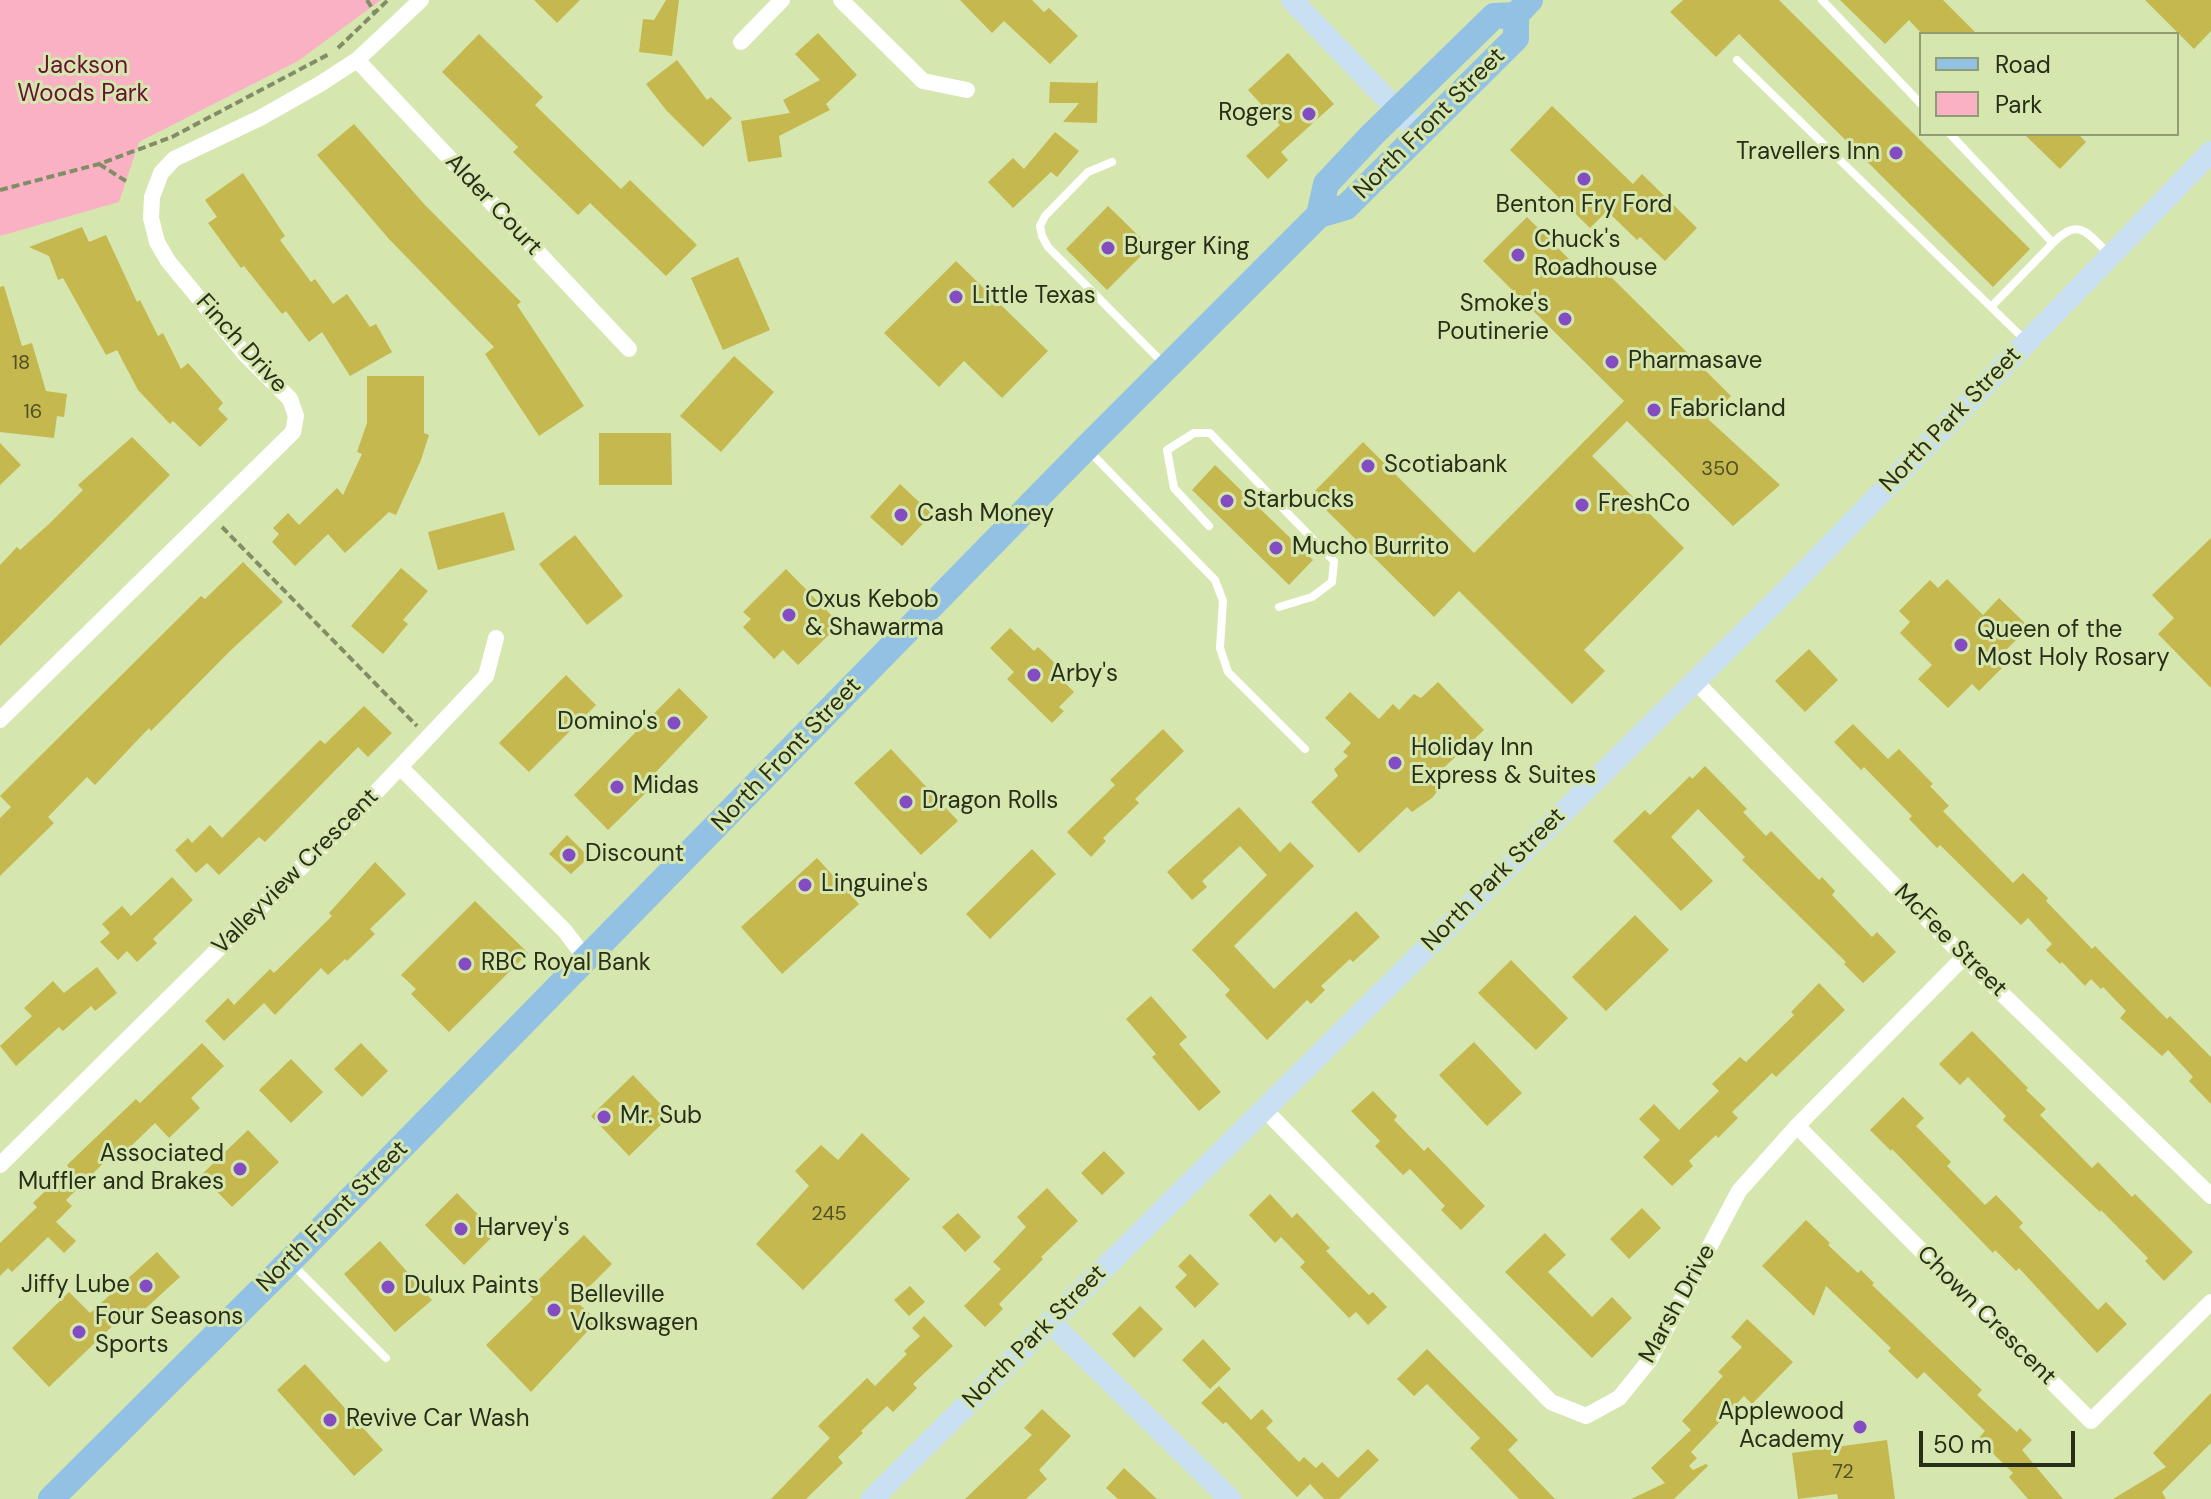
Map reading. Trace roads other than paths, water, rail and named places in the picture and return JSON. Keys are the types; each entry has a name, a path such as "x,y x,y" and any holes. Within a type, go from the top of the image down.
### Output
{"main road":[{"name":"North Front Street","path":"51,1499 289,1262 1086,448 1319,215 1346,207 1516,38 1523,7 1494,16 1397,111 1326,184 1319,215"}],"street":[{"name":"Finch Drive","path":"0,720 293,432 296,416 290,399 244,353 168,261 157,242 151,218 152,197 161,173 174,159 260,118 357,60 421,0"},
{"path":"741,42 782,0"},
{"path":"841,0 923,81 967,90"},
{"path":"1292,0 1419,133"},
{"name":"Alder Court","path":"357,60 629,349"},
{"name":"North Park Street","path":"881,1496 1050,1322 1786,591 2211,152"},
{"name":"Valleyview Crescent","path":"0,1165 400,767 486,676 496,638"},
{"name":"McFee Street","path":"1695,681 1964,957 2211,1196"},
{"path":"400,767 565,931 586,959"},
{"name":"Marsh Drive","path":"1264,1109 1551,1402 1586,1416 1619,1398 1649,1361 1739,1191 1797,1126 1964,957"},
{"name":"Chown Crescent","path":"1797,1126 2091,1421 2211,1302"},
{"path":"1050,1322 1230,1499"}],"lane":[{"path":"1822,0 1919,102"},
{"path":"1737,60 2027,341"},
{"path":"1952,136 2053,243"},
{"path":"1112,162 1088,172 1045,216 1040,226 1042,236 1048,247 1167,367"},
{"path":"1991,307 2063,232 2072,228 2083,230 2110,255"},
{"path":"1209,526 1174,488 1167,450 1194,433 1210,433 1334,561 1332,582 1312,597 1279,607"},
{"path":"1086,448 1215,580 1223,601 1220,648 1228,672 1305,749"},
{"path":"289,1262 386,1358"}],"place":[{"name":"Rogers","path":"1309,114"},
{"name":"Travellers Inn","path":"1896,153"},
{"name":"Benton Fry Ford","path":"1584,179"},
{"name":"Burger King","path":"1108,248"},
{"name":"Chuck's Roadhouse","path":"1518,255"},
{"name":"Little Texas","path":"956,297"},
{"name":"Smoke's Poutinerie","path":"1565,319"},
{"name":"Pharmasave","path":"1612,362"},
{"name":"Fabricland","path":"1654,410"},
{"name":"Scotiabank","path":"1368,466"},
{"name":"Starbucks","path":"1227,501"},
{"name":"FreshCo","path":"1582,505"},
{"name":"Cash Money","path":"901,515"},
{"name":"Mucho Burrito","path":"1276,548"},
{"name":"Oxus Kebob & Shawarma","path":"789,615"},
{"name":"Queen of the Most Holy Rosary","path":"1961,645"},
{"name":"Arby's","path":"1034,675"},
{"name":"Domino's","path":"674,723"},
{"name":"Holiday Inn Express & Suites","path":"1395,763"},
{"name":"Midas","path":"617,787"},
{"name":"Dragon Rolls","path":"906,802"},
{"name":"Discount","path":"569,855"},
{"name":"Linguine's","path":"805,885"},
{"name":"RBC Royal Bank","path":"465,964"},
{"name":"Mr. Sub","path":"604,1117"},
{"name":"Associated Muffler and Brakes","path":"240,1169"},
{"name":"Harvey's","path":"461,1229"},
{"name":"Jiffy Lube","path":"146,1286"},
{"name":"Dulux Paints","path":"388,1287"},
{"name":"Belleville Volkswagen","path":"554,1310"},
{"name":"Four Seasons Sports","path":"79,1332"},
{"name":"Revive Car Wash","path":"330,1420"},
{"name":"Applewood Academy","path":"1860,1427"}],"park label":[{"name":"Jackson Woods Park","path":"83,81"}]}
